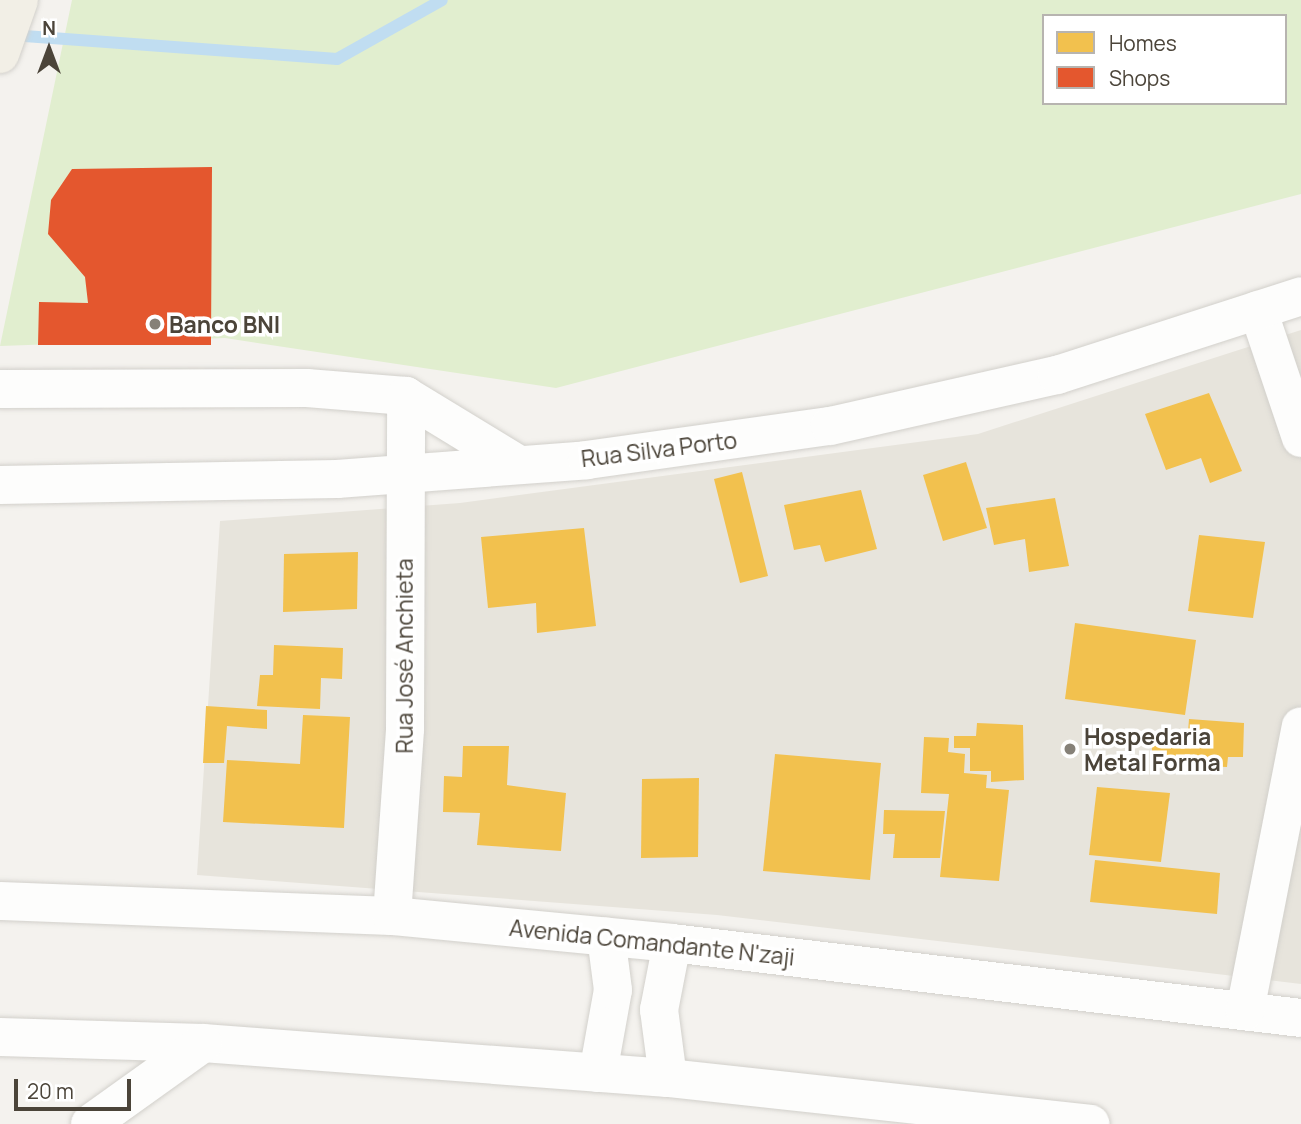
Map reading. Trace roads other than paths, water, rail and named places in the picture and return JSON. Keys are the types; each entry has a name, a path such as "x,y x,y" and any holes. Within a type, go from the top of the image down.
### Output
{"main road":[{"path":"0,54 19,0"}],"street":[{"name":"Rua Silva Porto","path":"0,485 404,474 514,462 587,460 830,426 1057,375 1301,296"},
{"path":"1258,310 1301,438"},
{"path":"0,388 307,388 406,397 514,462"},
{"name":"Rua José Anchieta","path":"392,916 405,729 406,397"},
{"path":"1245,1011 1301,726"},
{"name":"Avenida Comandante N'zaji","path":"0,901 392,916 672,943 1301,1018"},
{"path":"598,1073 613,990 606,936"},
{"path":"668,1078 659,1010 672,943"},
{"path":"0,1037 202,1044 668,1078 1091,1124"},
{"path":"90,1124 202,1044"}],"waterway":[{"path":"11,35 337,59 442,0"}],"place":[{"name":"Banco BNI","path":"155,324"},
{"name":"Hospedaria Metal Forma","path":"1070,749"}]}
